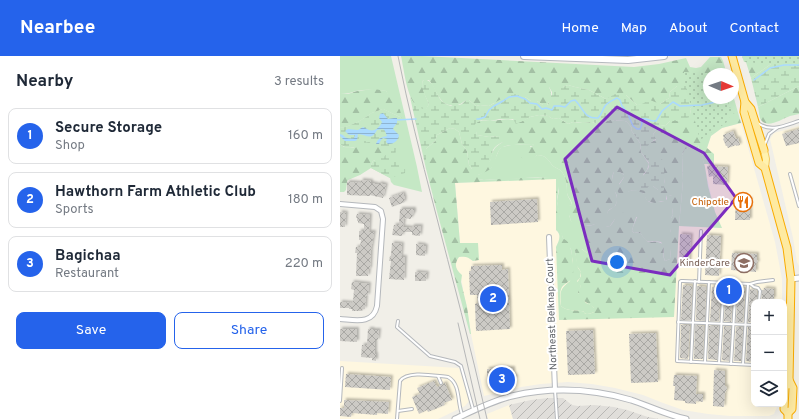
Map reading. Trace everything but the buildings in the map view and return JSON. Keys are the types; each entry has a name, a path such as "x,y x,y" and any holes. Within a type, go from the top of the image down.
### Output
{"highway":[{"path":"732,56 745,102 744,112 759,163 765,168 787,248 791,280 789,380 785,388 784,409 788,416"},
{"path":"745,102 751,109 764,150"}],"main road":[{"path":"524,56 628,60 664,56"},
{"path":"764,150 766,159 765,168"}],"street":[{"path":"340,204 375,207 381,212 383,219 377,306 375,312 372,317 364,320 340,319"},
{"name":"Northeast Belknap Court","path":"549,237 555,390"},
{"path":"791,280 799,278"},
{"path":"455,419 511,396 555,390 582,390 631,400 686,419"}],"lane":[{"path":"755,121 766,128 778,127 799,121"},
{"path":"764,150 769,134 778,127"},
{"path":"790,174 799,206"},
{"path":"699,282 701,231"},
{"path":"751,365 676,360 680,282 695,281 749,284 773,280"},
{"path":"691,362 695,281"},
{"path":"705,362 709,282"},
{"path":"719,363 724,283"},
{"path":"731,364 736,283"},
{"path":"749,284 758,288 760,291 759,299"},
{"path":"744,364 749,284"},
{"path":"398,321 397,327 430,356 455,362 461,366 474,410"},
{"path":"678,322 751,325"},
{"path":"340,401 342,368"},
{"path":"397,419 400,381 402,378 416,375 451,378 459,395 460,410 462,415"},
{"path":"438,376 441,383"},
{"path":"555,390 557,419"},
{"path":"397,411 412,409"}],"highlighted area":[{"path":"617,107 704,153 736,198 670,275 592,261 565,159"}],"shaded area":[{"path":"741,123 775,242 782,279 782,299 751,299 751,407 777,407 774,414 769,416 730,416 708,414 683,410 643,395 615,388 568,382 521,387 484,396 463,288 455,265 459,257 465,256 473,261 478,243 460,243 455,183 556,178 556,230 560,235 556,247 674,316 679,226 721,228 715,212 704,164 710,164 707,148 711,136 722,128"},
{"path":"799,126 799,266 770,139 774,133"},
{"path":"340,361 459,368 469,401 465,406 438,419 340,419"},
{"path":"548,398 563,398 572,405 578,406 594,405 614,407 659,419 513,419 509,405"},
{"path":"509,405 513,419 488,419 487,414"}],"green space":[{"path":"340,56 391,56 422,192 394,185 390,178 371,168 383,147 355,148 340,144 340,128 360,121 372,113 383,109 401,118 386,91 364,90 340,94"},
{"path":"401,56 634,67 659,64 686,58 690,67 696,68 701,67 710,57 721,57 725,68 703,68 703,77 688,86 677,86 670,92 669,98 660,104 637,105 626,95 606,99 589,90 568,85 563,87 549,87 551,96 547,105 543,105 537,101 531,101 525,97 494,103 489,106 476,106 469,100 466,100 458,105 450,105 442,101 429,80 423,80 423,89 429,104 426,110 420,109 414,103 406,83"},
{"path":"742,56 799,56 799,66 744,62"},
{"path":"744,56 799,57 774,62 751,78"},
{"path":"799,57 799,86 758,107 751,78 774,62"},
{"path":"684,72 703,73 703,104 728,104 729,108 733,107 735,113 731,114 726,123 700,140 684,79"},
{"path":"424,79 431,83 442,101 451,106 456,103 459,105 462,104 466,100 469,100 476,106 489,106 503,98 515,94 525,97 531,101 537,101 543,105 547,105 549,102 547,98 552,95 550,86 563,87 568,85 589,90 606,99 615,94 626,95 637,105 650,100 660,104 669,98 670,92 677,86 688,86 703,95 703,104 730,104 727,107 692,107 690,109 690,117 678,121 670,121 666,125 660,126 653,134 656,139 648,146 647,149 650,153 663,160 665,179 664,190 658,190 653,186 649,186 645,191 637,189 637,185 648,168 649,163 641,152 640,143 631,130 632,128 625,121 610,120 599,124 592,122 573,122 568,124 559,118 553,119 548,116 539,115 530,117 516,124 513,119 490,121 481,120 475,124 477,135 489,137 499,136 504,139 503,142 497,145 494,149 488,164 480,168 472,169 469,165 467,151 462,144 459,132 450,128 437,135 435,141 426,149 426,169 410,97 416,106 426,109 429,104 422,85"},
{"path":"799,86 799,114 767,124 761,120 758,107"},
{"path":"374,89 386,91 400,110 402,118 383,109 372,113 360,121 340,128 340,94"},
{"path":"710,104 736,104 741,123 722,128 711,136 707,148 714,154 714,164 704,164 698,145 685,149 682,155 683,181 674,317 559,320 556,247 559,240 559,234 556,230 556,179 455,183 460,243 478,243 479,260 473,261 467,257 459,257 456,262 457,269 462,275 461,282 467,307 470,334 426,169 426,149 435,141 437,135 450,128 459,132 462,144 467,151 469,165 472,169 490,161 494,150 503,142 499,136 489,137 477,135 474,124 480,121 508,119 520,122 530,117 539,115 548,116 553,119 559,118 568,124 573,122 592,122 599,124 610,120 625,121 632,128 631,130 640,143 641,152 649,164 643,175 649,186 653,186 658,190 664,190 665,179 646,148 651,142 656,140 653,134 660,126 666,125 670,121 678,121 691,114 690,109 692,107","holes":["513,145 534,145 520,150 520,155 523,159 530,161 537,155 542,156 548,159 553,166 560,170 564,175 567,185 567,193 572,205 564,207 564,213 569,215 571,221 576,224 585,226 594,225 605,219 609,210 615,206 617,197 612,181 614,172 620,172 624,175 617,189 622,195 630,191 637,191 643,193 647,201 655,203 661,201 666,202 666,195 672,196 673,215 671,218 671,229 669,236 671,249 670,259 665,261 663,244 659,242 649,242 640,232 634,233 632,231 637,213 626,212 621,214 616,217 610,226 596,229 591,233 588,241 591,253 587,253 579,247 575,250 577,266 581,272 581,276 577,283 581,286 578,291 579,295 594,308 594,312 587,314 581,311 563,308 561,306 561,289 572,279 573,266 569,244 563,238 562,233 557,201 559,181 553,176 484,180 478,179 478,175 488,171 492,167 497,154 503,147"]},
{"path":"383,109 402,118 397,129 400,136 396,149 396,156 402,161 405,173 390,178 371,168 373,161 384,157 387,153 387,148 376,146 367,142 350,148 340,144 340,128 360,121 372,113"},
{"path":"370,142 377,146 387,148 387,152 384,157 373,161 371,168 348,180 346,190 344,192 340,192 340,144 344,147 355,148 361,143"},
{"path":"535,145 530,146 534,158 537,155 540,155 548,159 553,166 564,175 567,195 572,205 569,206 571,221 581,225 588,226 599,222 605,217 608,211 616,205 617,197 612,185 614,172 620,172 624,175 619,184 627,192 634,190 639,191 645,195 646,199 650,202 664,202 667,199 666,195 672,196 673,215 671,218 670,259 665,261 661,242 648,242 640,232 634,233 632,231 637,217 615,219 610,226 595,231 589,236 588,243 591,253 587,253 582,249 575,250 578,268 581,272 580,278 577,281 581,286 578,293 586,303 594,308 594,312 587,314 583,311 568,310 563,308 561,306 561,292 570,281 573,261 571,249 563,238 560,230 557,201 559,190 557,178 538,177 478,179 478,175 491,168 499,150 502,147"},
{"path":"698,145 705,167 715,212 722,228 679,226 683,181 682,155 685,149"}],"water":[{"path":"383,113 388,119 397,118 397,123 393,129 399,135 398,139 394,143 388,144 386,142 387,139 383,138 379,144 376,144 380,138 387,136 383,129 377,130 373,136 370,137 358,134 357,140 355,141 345,141 340,136 340,134 351,139 354,138 355,135 349,135 345,131 348,129 358,130 363,127 369,130 375,130 382,122 379,118 380,114"}],"waterway":[{"path":"754,80 770,68 784,65 799,65"},
{"path":"477,119 485,117 489,110 509,97 517,96 530,103 537,104 542,109 546,108 552,110 554,106 565,107 571,101 575,100 585,113 593,118 598,118 604,107 617,98 620,100 622,106 627,112 633,126 640,129 642,124 641,119 656,121 662,111 673,102 680,106 706,104"},
{"path":"396,120 416,119"}],"tram line":[{"path":"398,56 415,132 487,419"},
{"path":"458,323 480,419"}],"place":[{"name":"Chipotle","path":"743,202"},
{"name":"KinderCare","path":"744,263"},
{"name":"Secure Storage","path":"729,291"},
{"name":"Hawthorn Farm Athletic Club","path":"493,299"},
{"name":"Bagichaa","path":"502,380"}]}
